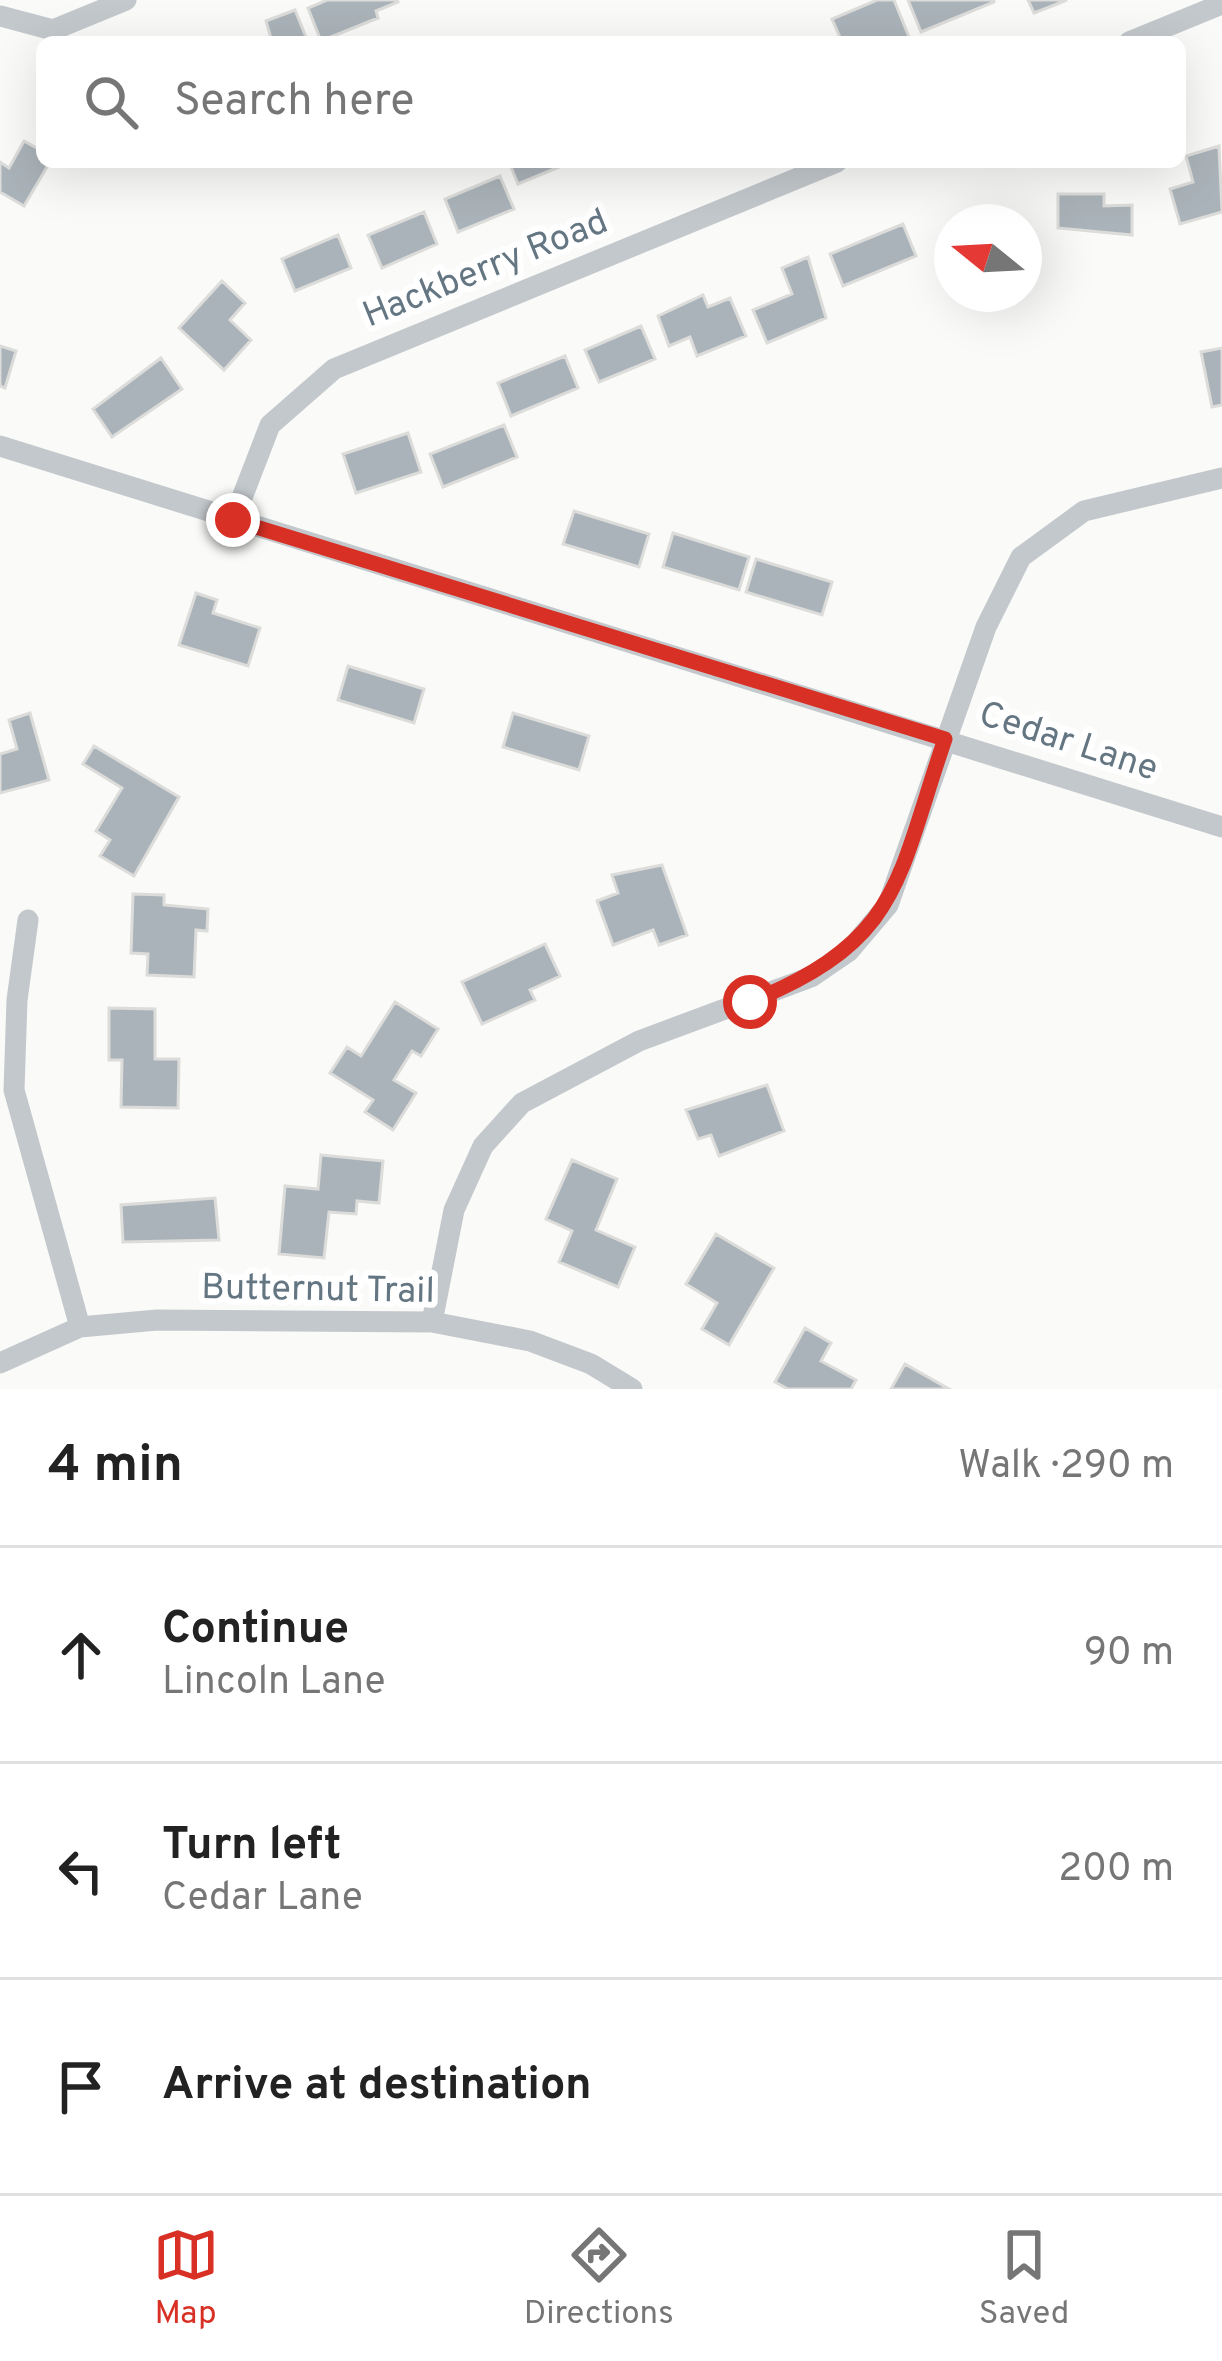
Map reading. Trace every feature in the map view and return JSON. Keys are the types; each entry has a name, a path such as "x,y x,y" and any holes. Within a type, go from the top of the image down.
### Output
{"street":[{"path":"0,16 53,30 126,0"},
{"path":"1144,36 1222,4"},
{"name":"Hackberry Road","path":"233,520 270,425 334,369 821,168"},
{"name":"Cedar Lane","path":"0,446 1222,827"},
{"path":"432,1322 454,1210 482,1146 522,1103 639,1041 811,977 849,951 888,905 986,627 1022,557 1084,511 1222,478"},
{"path":"28,920 17,1000 14,1090 80,1327"},
{"name":"Butternut Trail","path":"0,1363 80,1327 157,1320 432,1322 530,1341 591,1364 632,1389"}],"building":[{"path":"327,0 398,2 376,11 378,18 333,36 319,36 308,8"},
{"path":"877,0 894,0 909,36 839,36 832,19"},
{"path":"908,0 994,0 994,2 921,32"},
{"path":"1028,0 1067,0 1034,13"},
{"path":"295,10 306,36 270,36 266,21"},
{"path":"24,141 36,148 36,168 46,168 24,206 0,192 0,162 9,168"},
{"path":"1219,146 1222,212 1180,224 1170,189 1193,182 1186,156"},
{"path":"511,168 557,168 518,184"},
{"path":"500,176 514,209 458,232 445,199"},
{"path":"1058,194 1104,194 1104,206 1132,205 1132,235 1058,228"},
{"path":"424,212 437,244 382,268 368,235"},
{"path":"903,224 916,256 843,286 830,254"},
{"path":"338,235 351,268 295,291 282,259"},
{"path":"808,257 826,318 767,343 753,310 792,294 782,268"},
{"path":"222,281 245,303 230,320 251,340 224,370 179,328"},
{"path":"703,295 708,307 730,298 746,336 697,356 690,337 669,346 658,316"},
{"path":"641,326 655,359 599,382 585,350"},
{"path":"0,346 16,351 5,388 0,386"},
{"path":"1222,348 1222,405 1212,407 1201,352"},
{"path":"565,356 578,388 511,416 498,383"},
{"path":"161,358 182,389 112,437 93,409"},
{"path":"504,425 517,457 443,487 430,454"},
{"path":"408,433 421,472 356,493 343,454"},
{"path":"574,511 649,534 639,567 563,544"},
{"path":"673,533 749,557 739,590 663,567"},
{"path":"756,559 832,582 822,615 746,592"},
{"path":"196,593 217,600 213,613 260,628 248,666 179,645"},
{"path":"348,666 424,689 414,723 338,700"},
{"path":"30,713 49,780 0,793 0,754 17,749 9,720"},
{"path":"513,713 589,736 579,770 503,747"},
{"path":"94,746 179,797 134,876 100,856 110,840 96,831 122,788 83,764"},
{"path":"662,865 687,935 659,945 653,930 613,945 597,901 618,893 612,875"},
{"path":"133,894 164,895 164,905 208,909 207,931 196,930 194,977 147,975 148,954 131,953"},
{"path":"545,944 560,976 530,990 535,1000 482,1024 462,982"},
{"path":"395,1002 438,1029 421,1056 412,1051 394,1080 416,1093 393,1130 365,1112 373,1100 330,1073 347,1047 361,1056"},
{"path":"109,1008 155,1009 155,1059 179,1059 178,1108 121,1107 122,1060 109,1060"},
{"path":"767,1085 784,1131 719,1156 711,1135 698,1139 686,1110"},
{"path":"321,1155 383,1161 379,1203 357,1201 356,1214 329,1212 324,1258 279,1254 285,1186 318,1189"},
{"path":"572,1160 617,1179 596,1230 635,1247 618,1287 559,1262 572,1231 546,1219"},
{"path":"215,1198 219,1240 123,1242 121,1205"},
{"path":"716,1234 774,1268 729,1345 702,1329 717,1303 686,1284"},
{"path":"805,1328 831,1343 821,1361 856,1380 851,1389 788,1389 775,1382"},
{"path":"905,1364 949,1389 891,1389"}],"route":[{"path":"233,520 945,739 888,905 849,951 811,977 750,1002"}]}
